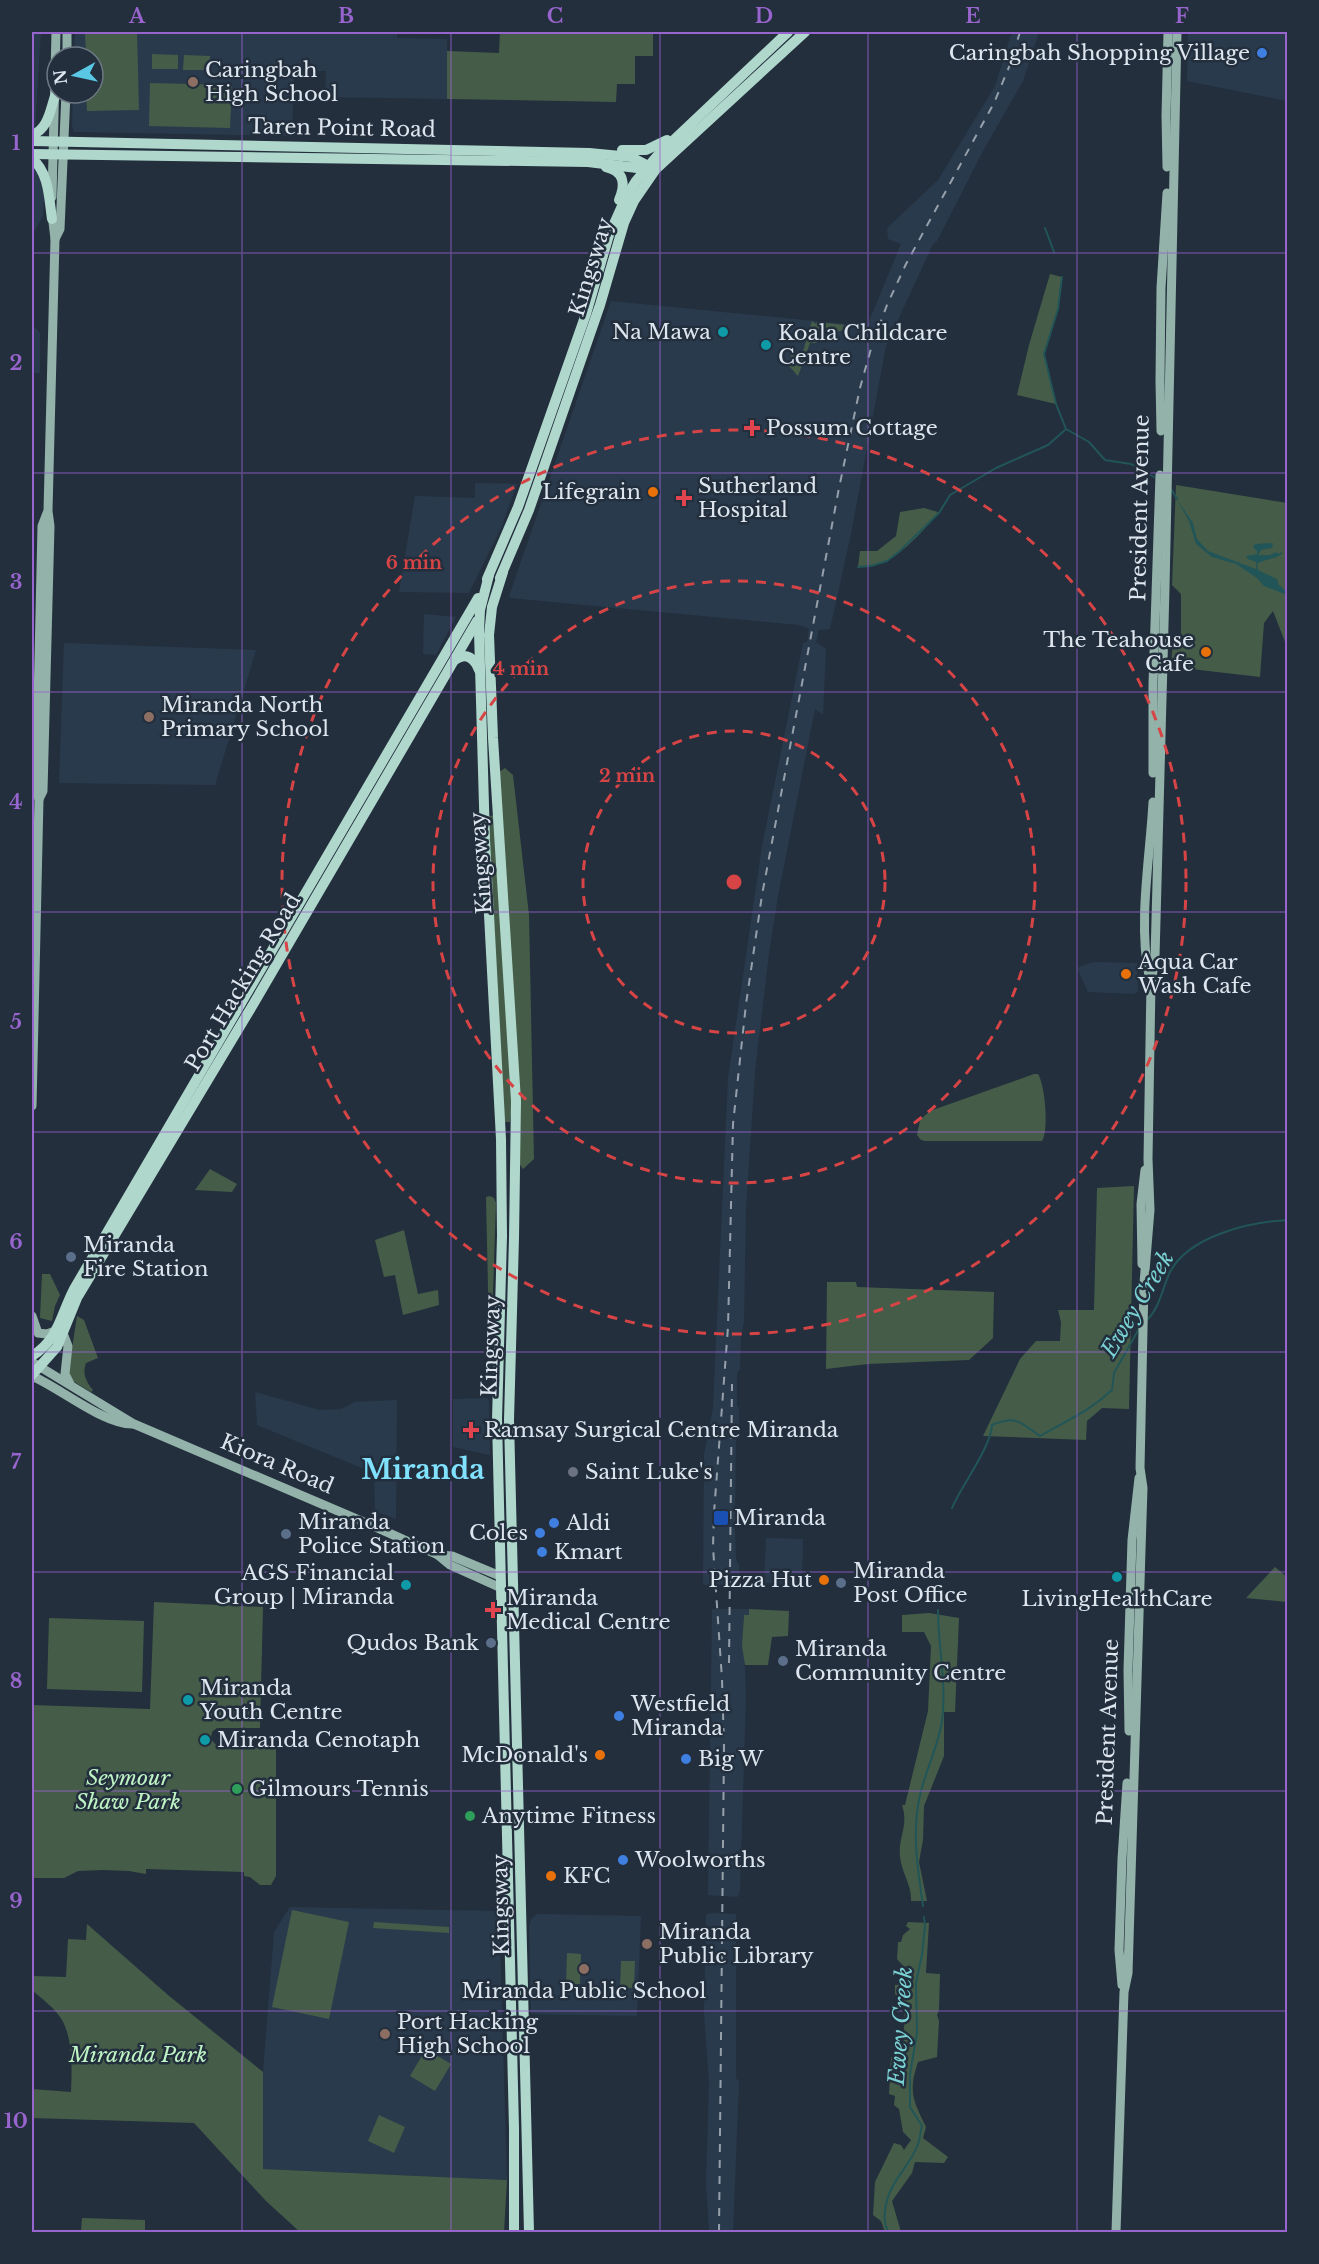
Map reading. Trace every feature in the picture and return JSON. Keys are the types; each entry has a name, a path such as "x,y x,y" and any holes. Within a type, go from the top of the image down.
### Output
{"main road":[{"name":"Kingsway","path":"609,255 609,235 626,197 679,133 788,32"},
{"name":"Kingsway","path":"483,606 503,572 518,538 609,255 631,206 652,168 805,32"},
{"name":"President Avenue","path":"1168,32 1171,89"},
{"name":"President Avenue","path":"1116,2232 1124,1992 1119,1950 1128,1758 1132,1530 1136,1488 1140,1473 1144,1283 1150,1210 1148,1159 1151,984 1155,957 1162,533 1161,426 1164,398 1171,89 1176,32"},
{"path":"32,135 41,130 55,105"},
{"path":"55,239 60,230 60,105"},
{"path":"588,157 646,150 658,146 679,133"},
{"name":"Taren Point Road","path":"32,141 633,158 652,168"},
{"name":"Taren Point Road","path":"32,154 588,157"},
{"path":"52,219 59,154"},
{"path":"588,157 614,169 623,179 624,188 611,220 609,235"},
{"path":"32,159 40,168 46,181 55,239 48,511 42,526 39,594 36,791 39,799 32,1106"},
{"name":"Kingsway","path":"529,2232 509,1412 516,1101 494,764 489,635 483,606 489,575 572,371"},
{"name":"Port Hacking Road","path":"300,914 455,660 479,618 483,606"},
{"name":"Port Hacking Road","path":"32,1376 35,1364 53,1353 74,1289 208,1070 483,606"},
{"name":"Kingsway","path":"479,618 482,765 502,1184 497,1411 514,2128 514,2232"},
{"path":"455,660 461,656 471,657 480,676"},
{"path":"482,765 494,764"},
{"path":"502,1184 515,1177"},
{"path":"499,1305 512,1303"},
{"path":"32,1316 38,1333 59,1332 68,1346 65,1374 70,1384"},
{"name":"Port Hacking Road","path":"32,1356 59,1332"},
{"name":"Kiora Road","path":"35,1364 135,1424 438,1555 450,1565 501,1588 513,1586"},
{"name":"Kiora Road","path":"32,1376 49,1383 110,1418 121,1423 135,1424"},
{"path":"497,1411 509,1412"},
{"name":"Kiora Road","path":"438,1555 452,1556 500,1576 513,1586"},
{"path":"508,1899 520,1899"},
{"path":"514,2128 527,2128"}],"shaded area":[{"path":"32,32 41,32 35,129 32,129"},
{"name":"Caringbah High School","path":"75,32 397,32 397,38 447,39 447,99 325,97 326,71 294,71 292,136 74,132 73,105 105,105 105,45 74,45"},
{"name":"Sutherland Hospital","path":"1012,32 1039,32 1023,81 983,151 937,241 933,244 886,346 851,534 830,629 819,630 816,642 826,649 823,715 815,709 778,896 755,1071 746,1209 744,1321 740,1369 737,1373 739,1427 736,1427 735,1529 739,1585 703,1585 704,1455 713,1407 728,1078 762,846 803,643 807,642 809,629 799,625 510,598 509,596 611,301 867,326 901,244 888,239 887,228 938,180 995,86"},
{"name":"Caringbah Shopping Village","path":"1188,32 1287,32 1287,101 1187,81"},
{"path":"32,166 37,170 44,199 43,216 33,234 32,251"},
{"path":"32,324 40,333 40,373 32,373"},
{"path":"475,483 517,484 502,526 469,593 399,592 415,496 475,498"},
{"path":"1176,498 1193,523 1197,539 1208,551 1256,569 1256,562 1246,556 1257,554 1253,547 1255,544 1273,543 1272,548 1261,550 1258,555 1270,555 1276,552 1278,554 1282,552 1282,554 1257,564 1258,570 1277,579 1287,595 1264,586 1257,578 1236,564 1212,557 1196,544 1189,521"},
{"path":"424,614 456,617 436,655 423,654"},
{"name":"Miranda North Primary School","path":"64,643 256,650 215,785 59,783"},
{"path":"1093,962 1137,963 1138,991 1134,994 1088,992 1077,968"},
{"path":"255,1392 320,1410 341,1409 355,1402 397,1400 396,1519 375,1511 374,1473 257,1425"},
{"name":"Ramsay Surgical Centre Miranda","path":"487,1398 489,1400 490,1455 453,1447 453,1399"},
{"path":"766,1538 803,1539 802,1584 766,1583 764,1581"},
{"path":"712,1609 749,1609 749,1615 744,1615 743,1623 746,1695 740,1892 737,1897 708,1895"},
{"name":"Port Hacking High School","path":"290,1907 499,1911 507,2180 263,2169 263,2072 274,1932"},
{"path":"710,1913 736,1914 736,2078 739,2082 733,2232 706,2232 709,2230 706,2182 709,2082 704,2013 706,1915"},
{"name":"Miranda Public School","path":"537,1914 641,1916 637,2016 531,2014 529,1925"}],"green space":[{"path":"85,32 137,32 139,110 87,111 87,105 105,105 105,45 86,45"},
{"path":"500,32 653,32 653,56 635,56 635,84 617,84 616,102 447,99 447,51 499,53"},
{"path":"152,54 178,55 178,69 152,69"},
{"path":"184,55 210,56 209,70 183,70"},
{"path":"150,83 232,85 230,128 149,126"},
{"path":"1050,274 1062,277 1058,309 1044,353 1056,404 1017,395"},
{"path":"812,321 816,324 817,322 845,325 843,330 837,332 822,328 817,343 810,343 798,376 788,365 792,353 802,355"},
{"path":"1176,485 1287,503 1287,647 1273,611 1264,623 1260,677 1171,665 1173,640 1181,635 1181,594 1172,585"},
{"path":"924,508 938,512 907,546 886,561 858,567 860,551 877,551 896,536 900,512"},
{"path":"505,768 513,775 529,915 534,1159 523,1169 516,1159 514,1090 510,1122 500,1122 488,816 498,815 499,772"},
{"path":"1038,1074 1044,1097 1046,1118 1042,1141 925,1141 917,1135 920,1120 930,1111"},
{"path":"210,1169 237,1184 232,1192 195,1190"},
{"path":"1134,1186 1129,1409 1102,1408 1087,1421 1086,1440 983,1436 1020,1359 1036,1341 1060,1341 1061,1322 1058,1310 1094,1310 1097,1188"},
{"path":"490,1196 496,1203 490,1380 486,1197"},
{"path":"404,1230 418,1294 438,1290 439,1305 403,1315 395,1275 384,1277 375,1240"},
{"path":"42,1274 50,1274 60,1295 52,1321 40,1318"},
{"path":"827,1282 856,1282 857,1287 994,1292 993,1338 969,1360 868,1364 826,1369"},
{"path":"77,1316 84,1320 98,1358 86,1363 84,1370 88,1384 93,1390 91,1392 71,1380 68,1375"},
{"path":"1275,1567 1287,1577 1287,1602 1246,1598"},
{"name":"Seymour Shaw Park","path":"154,1602 263,1607 260,1728 217,1728 212,1732 211,1739 217,1746 276,1748 276,1876 271,1885 260,1885 250,1877 244,1876 244,1872 146,1869 146,1874 103,1870 78,1871 64,1878 32,1878 32,1705 150,1709"},
{"path":"749,1609 789,1611 788,1636 772,1637 768,1665 745,1665 742,1646 744,1615 749,1615"},
{"path":"929,1613 959,1618 955,1712 944,1712 944,1756 924,1806 923,1840 919,1862 927,1901 911,1901 910,1889 900,1856 904,1825 902,1805 905,1805 928,1711 931,1646 924,1632 902,1632 902,1615"},
{"path":"49,1618 144,1621 142,1692 47,1689"},
{"path":"292,1910 349,1922 329,2019 272,2007"},
{"path":"374,1922 449,1927 449,1933 373,1928"},
{"path":"908,1922 929,1923 926,1973 940,1974 937,2057 918,2062 913,2081 913,2096 926,2127 923,2138 948,2157 944,2163 915,2162 912,2173 892,2201 901,2232 885,2232 881,2221 873,2215 875,2182 894,2143 901,2145 904,2150 911,2140 903,2132 899,2109 894,2105 895,2096 889,2094 891,2057 903,2057 905,2002 895,1994 895,1985 908,1984 913,1971 911,1966 904,1967 897,1959 898,1942 901,1942 903,1935 910,1929 906,1926"},
{"name":"Miranda Park","path":"87,1924 168,1995 263,2072 263,2169 507,2180 504,2232 300,2232 266,2201 194,2123 32,2118 32,2089 71,2092 72,2074 66,2028 56,2012 32,1990 32,1976 66,1977 68,1939 86,1940"},
{"path":"567,1953 581,1954 580,1984 566,1984"},
{"path":"621,1961 635,1961 634,1988 620,1988"},
{"path":"426,2049 451,2064 435,2091 410,2076"},
{"path":"379,2115 405,2127 394,2153 368,2141"},
{"path":"82,2218 145,2220 145,2232 81,2232"}],"waterway":[{"path":"1045,228 1054,252"},
{"path":"1062,277 1058,309 1044,354 1056,404 1066,429 1089,442 1105,460 1131,464 1154,477"},
{"path":"858,567 887,561 939,513 950,495 996,468 1048,445 1065,430"},
{"path":"1171,489 1177,499"},
{"name":"Ewey Creek","path":"1146,1321 1158,1304 1170,1272 1191,1249 1222,1233 1256,1224 1288,1220"},
{"name":"Ewey Creek","path":"952,1508 982,1455 992,1425 1012,1420 1040,1436 1086,1410 1112,1390 1114,1373 1140,1327"},
{"name":"Ewey Creek","path":"923,1906 916,1827 921,1790 942,1721 943,1679 938,1610"},
{"name":"Ewey Creek","path":"889,2232 886,2227 885,2211 890,2191 914,2153 922,2126 910,2107 910,2074 917,2033 916,1982 922,1955 924,1917"}],"railway":[{"path":"719,2232 724,1747 713,1547 728,1327 733,1124 746,1004 762,895 839,488 860,388 872,345 906,264 994,103 1020,32"},
{"path":"729,1663 732,1384"}],"place":[{"name":"Caringbah Shopping Village","path":"1262,53"},
{"name":"Caringbah High School","path":"193,82"},
{"name":"Na Mawa","path":"723,332"},
{"name":"Koala Childcare Centre","path":"766,345"},
{"name":"Possum Cottage","path":"752,428"},
{"name":"Lifegrain","path":"653,492"},
{"name":"Sutherland Hospital","path":"684,498"},
{"name":"The Teahouse Cafe","path":"1206,652"},
{"name":"Miranda North Primary School","path":"149,717"},
{"name":"Aqua Car Wash Cafe","path":"1126,974"},
{"name":"Miranda Fire Station","path":"71,1257"},
{"name":"Ramsay Surgical Centre Miranda","path":"471,1430"},
{"name":"Saint Luke's","path":"573,1472"},
{"name":"Miranda","path":"721,1518"},
{"name":"Aldi","path":"554,1523"},
{"name":"Coles","path":"540,1533"},
{"name":"Miranda Police Station","path":"286,1534"},
{"name":"Kmart","path":"542,1552"},
{"name":"LivingHealthCare","path":"1117,1577"},
{"name":"Pizza Hut","path":"824,1580"},
{"name":"Miranda Post Office","path":"841,1583"},
{"name":"AGS Financial Group | Miranda","path":"406,1585"},
{"name":"Miranda Medical Centre","path":"493,1610"},
{"name":"Qudos Bank","path":"491,1643"},
{"name":"Miranda Community Centre","path":"783,1661"},
{"name":"Miranda Youth Centre","path":"188,1700"},
{"name":"Westfield Miranda","path":"619,1716"},
{"name":"Miranda Cenotaph","path":"205,1740"},
{"name":"McDonald's","path":"600,1755"},
{"name":"Big W","path":"686,1759"},
{"name":"Gilmours Tennis","path":"237,1789"},
{"name":"Anytime Fitness","path":"470,1816"},
{"name":"Woolworths","path":"623,1860"},
{"name":"KFC","path":"551,1876"},
{"name":"Miranda Public Library","path":"647,1944"},
{"name":"Miranda Public School","path":"584,1969"},
{"name":"Port Hacking High School","path":"385,2034"}],"district":[{"name":"Miranda","path":"423,1470"}]}
